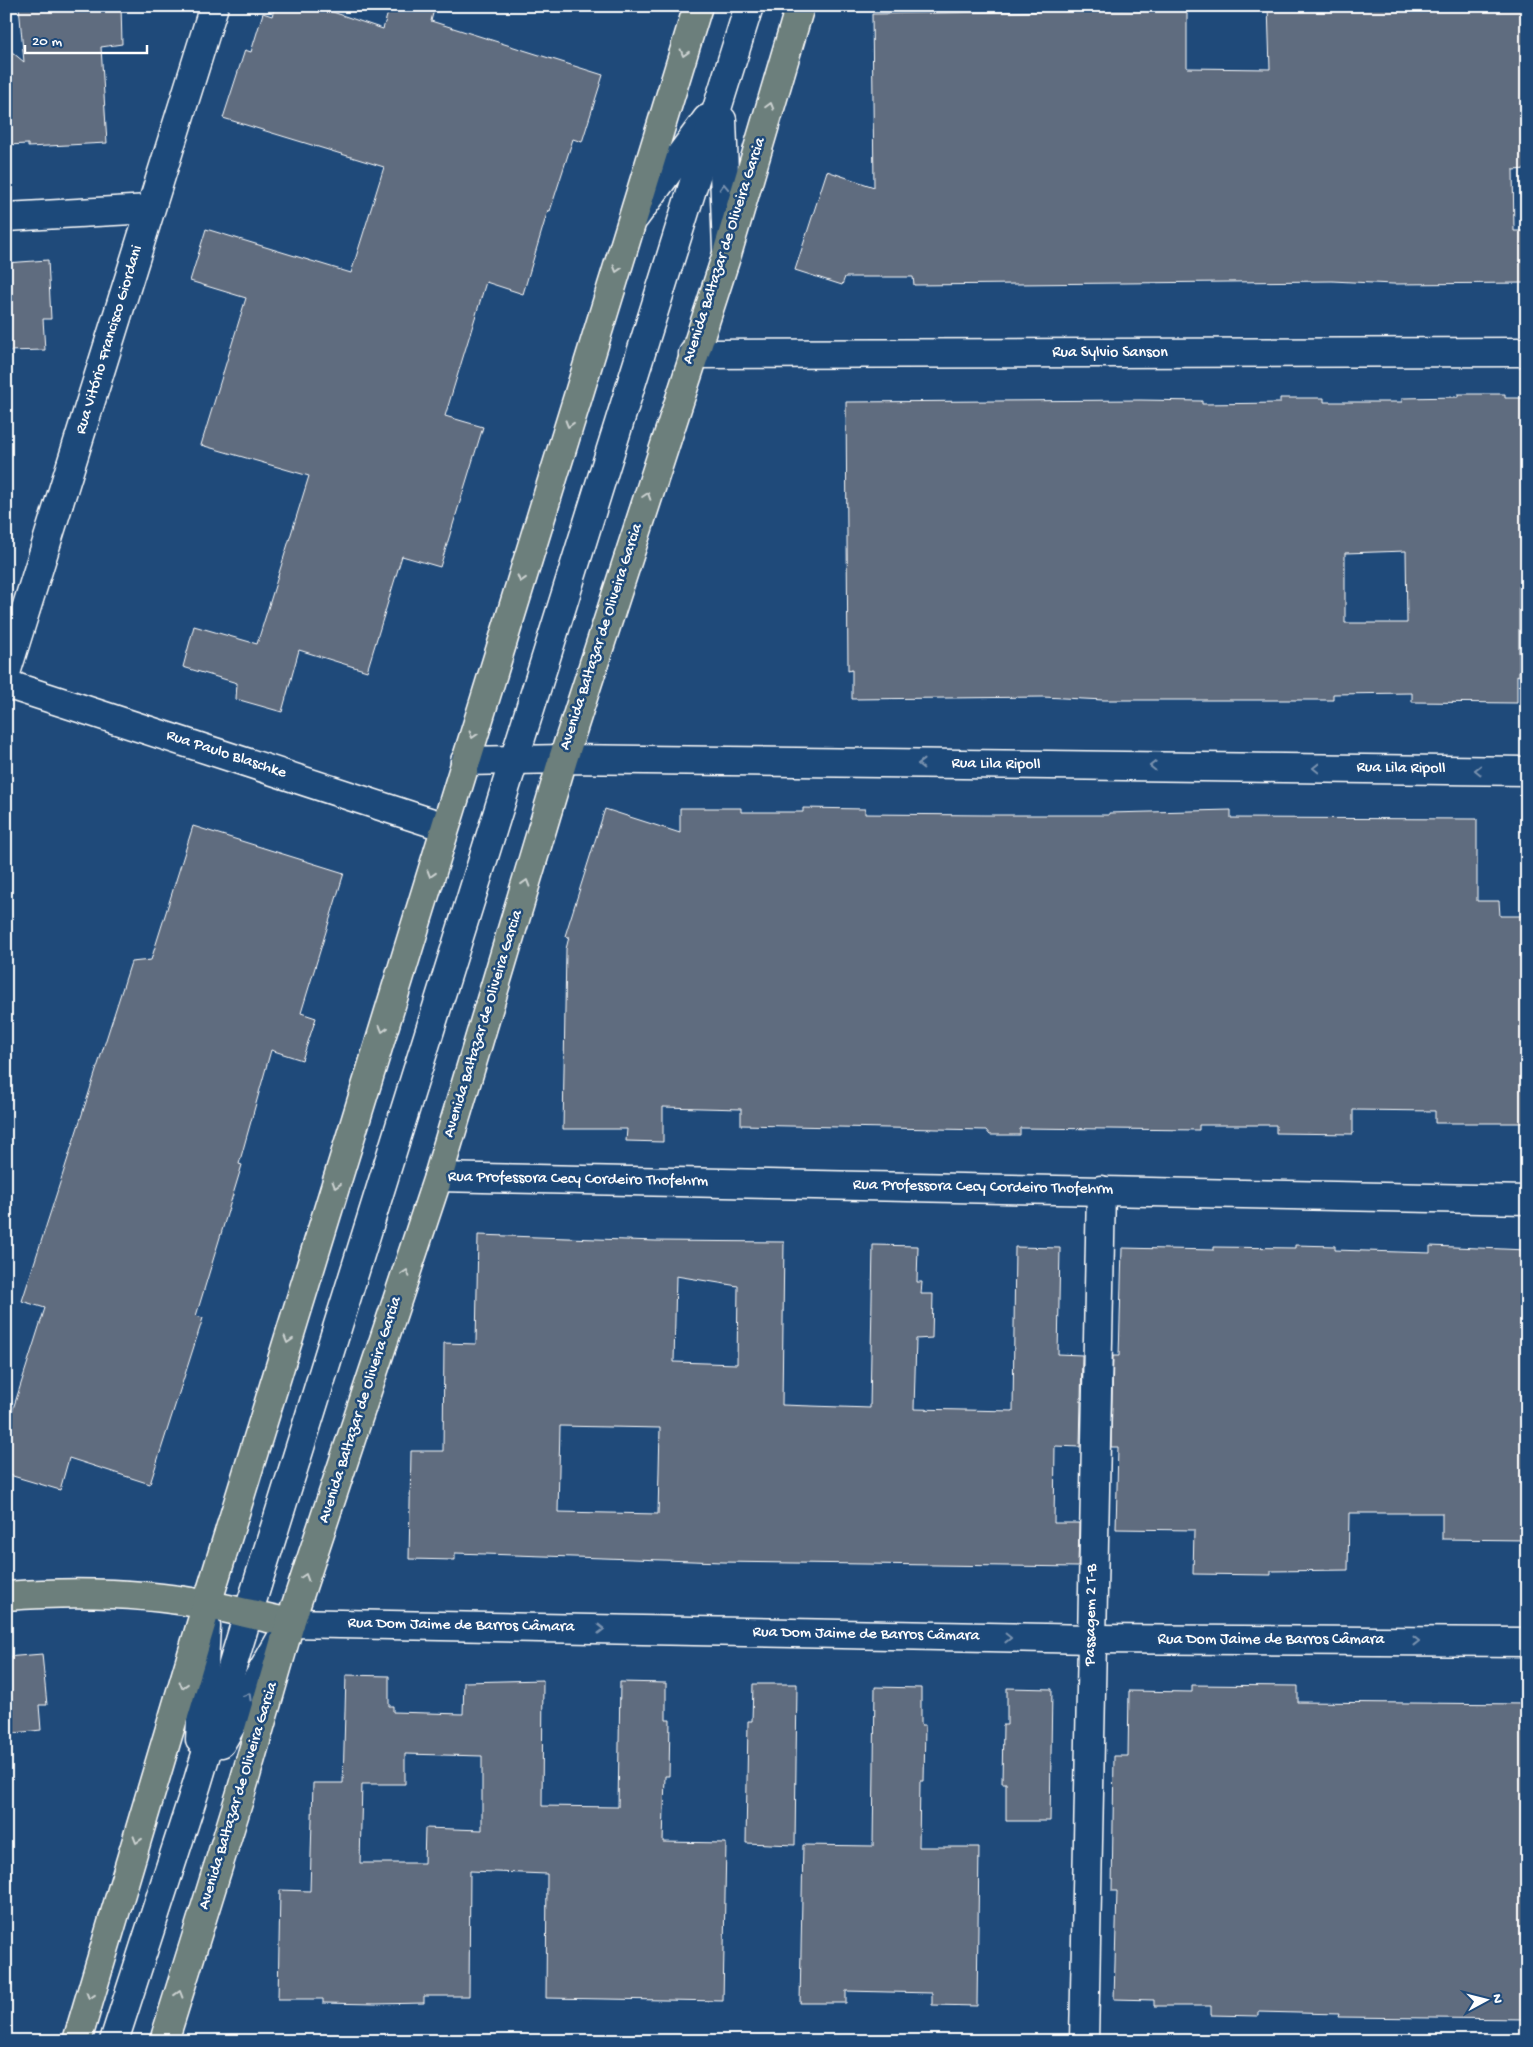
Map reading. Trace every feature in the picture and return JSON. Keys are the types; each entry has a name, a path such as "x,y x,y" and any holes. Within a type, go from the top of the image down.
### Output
{"main road":[{"path":"77,2041 207,1604 698,6"},
{"name":"Avenida Baltazar de Oliveira Garcia","path":"164,2041 240,1796 290,1623 438,1177 563,759 727,254 800,6"},
{"name":"Rua Dom Jaime de Barros Câmara","path":"6,1596 82,1594 136,1596 207,1604 290,1623"}],"street":[{"name":"Rua Vitório Francisco Giordani","path":"6,673 214,6"},
{"path":"114,2041 197,1784 248,1614 749,6"},
{"path":"631,222 721,99"},
{"path":"721,99 727,254"},
{"path":"6,217 150,209"},
{"name":"Rua Sylvio Sanson","path":"693,354 1527,352"},
{"name":"Rua Paulo Blaschke","path":"6,684 446,827"},
{"name":"Rua Lila Ripoll","path":"465,761 563,759 1527,771"},
{"name":"Rua Professora Cecy Cordeiro Thofehrm","path":"438,1177 1527,1200"},
{"name":"Passagem 2 T-B","path":"1084,2041 1101,1190"},
{"path":"197,1784 207,1604"},
{"path":"197,1784 290,1623"},
{"name":"Rua Dom Jaime de Barros Câmara","path":"290,1623 1092,1639 1527,1642"}],"building":[{"path":"19,6 121,6 122,44 101,47 107,143 28,147 28,144 6,145 6,47 24,62"},
{"path":"275,6 315,6 383,29 390,6 435,6 431,21 603,75 582,142 573,139 550,211 548,210 523,294 486,282 445,416 483,427 440,567 402,556 367,671 299,650 282,712 236,699 237,683 183,667 194,626 257,644 309,476 201,445 246,298 190,281 206,229 351,273 384,167 223,118 245,50 251,52 263,13 272,16"},
{"path":"1268,6 1527,6 1527,169 1513,170 1514,231 1527,231 1527,283 1393,284 1332,281 914,285 913,277 845,277 842,285 795,270 827,171 874,187 872,14 1187,9 1187,68 1270,69"},
{"path":"48,260 51,319 43,319 45,350 6,351 6,263"},
{"path":"1458,394 1505,394 1505,398 1527,398 1527,585 1519,586 1519,676 1517,675 1517,703 1412,702 1412,693 1333,694 1333,700 1104,700 1043,697 852,699 852,670 848,671 846,402 1140,400 1202,401 1202,404 1280,403 1280,398 1324,398 1324,402 1402,402 1402,398 1458,397","holes":["1406,551 1407,623 1345,623 1345,553"]},
{"path":"680,808 741,808 741,812 803,812 803,808 865,809 865,814 985,815 1109,815 1109,813 1231,810 1231,818 1477,819 1477,901 1499,901 1500,916 1527,916 1527,1123 1435,1123 1435,1111 1353,1110 1353,1134 1276,1133 1276,1125 1199,1125 1199,1130 1020,1128 1020,1135 990,1135 986,1130 741,1125 741,1109 663,1107 663,1142 626,1141 627,1129 563,1129 566,949 569,937 565,936 605,809 680,833"},
{"path":"193,826 344,873 301,1013 316,1018 302,1060 271,1050 239,1164 242,1165 196,1316 203,1318 150,1484 69,1458 60,1490 6,1474 6,1431 45,1308 22,1301 131,962 151,960"},
{"path":"478,1235 656,1241 784,1242 782,1405 870,1408 873,1245 918,1246 917,1282 922,1282 921,1294 933,1294 932,1338 916,1339 914,1409 1013,1411 1015,1247 1060,1248 1058,1354 1082,1355 1080,1447 1055,1446 1054,1523 1079,1523 1078,1567 722,1562 455,1553 455,1560 409,1559 411,1451 443,1451 444,1343 476,1344","holes":["676,1276 738,1286 737,1364 674,1362","560,1426 660,1428 658,1514 558,1512"]},
{"path":"1295,1245 1335,1246 1335,1250 1430,1253 1430,1246 1527,1250 1527,1540 1442,1539 1442,1513 1349,1513 1348,1570 1271,1571 1271,1575 1193,1574 1194,1530 1116,1529 1118,1447 1111,1447 1113,1356 1119,1356 1122,1248 1214,1250 1214,1247 1295,1248"},
{"path":"42,1654 47,1705 39,1705 41,1730 6,1734 6,1657"},
{"path":"346,1675 389,1676 389,1706 393,1706 393,1712 463,1714 464,1682 543,1680 542,1806 618,1807 620,1682 666,1683 666,1720 670,1720 669,1776 665,1776 663,1842 726,1843 723,2001 546,1998 547,1874 470,1871 469,1996 424,1996 424,2003 375,2004 323,2003 323,1999 278,1999 280,1890 310,1891 313,1783 343,1783","holes":["405,1754 482,1756 482,1830 425,1828 424,1863 360,1863 362,1784 405,1784"]},
{"path":"753,1684 797,1684 795,1845 746,1843 748,1721 752,1721"},
{"path":"1192,1685 1298,1686 1298,1702 1527,1704 1527,2019 1338,2017 1339,2014 1258,2012 1258,2016 1211,2015 1211,2006 1154,2006 1154,2000 1114,1999 1117,1891 1112,1891 1114,1756 1128,1756 1129,1691 1192,1692"},
{"path":"875,1687 921,1688 921,1725 925,1725 924,1781 920,1781 919,1847 979,1847 977,2006 932,2005 932,1993 846,1991 846,2003 800,2003 803,1845 873,1846"},
{"path":"1007,1688 1052,1689 1050,1821 1006,1821 1006,1783 1002,1783 1003,1725 1007,1725"}]}
